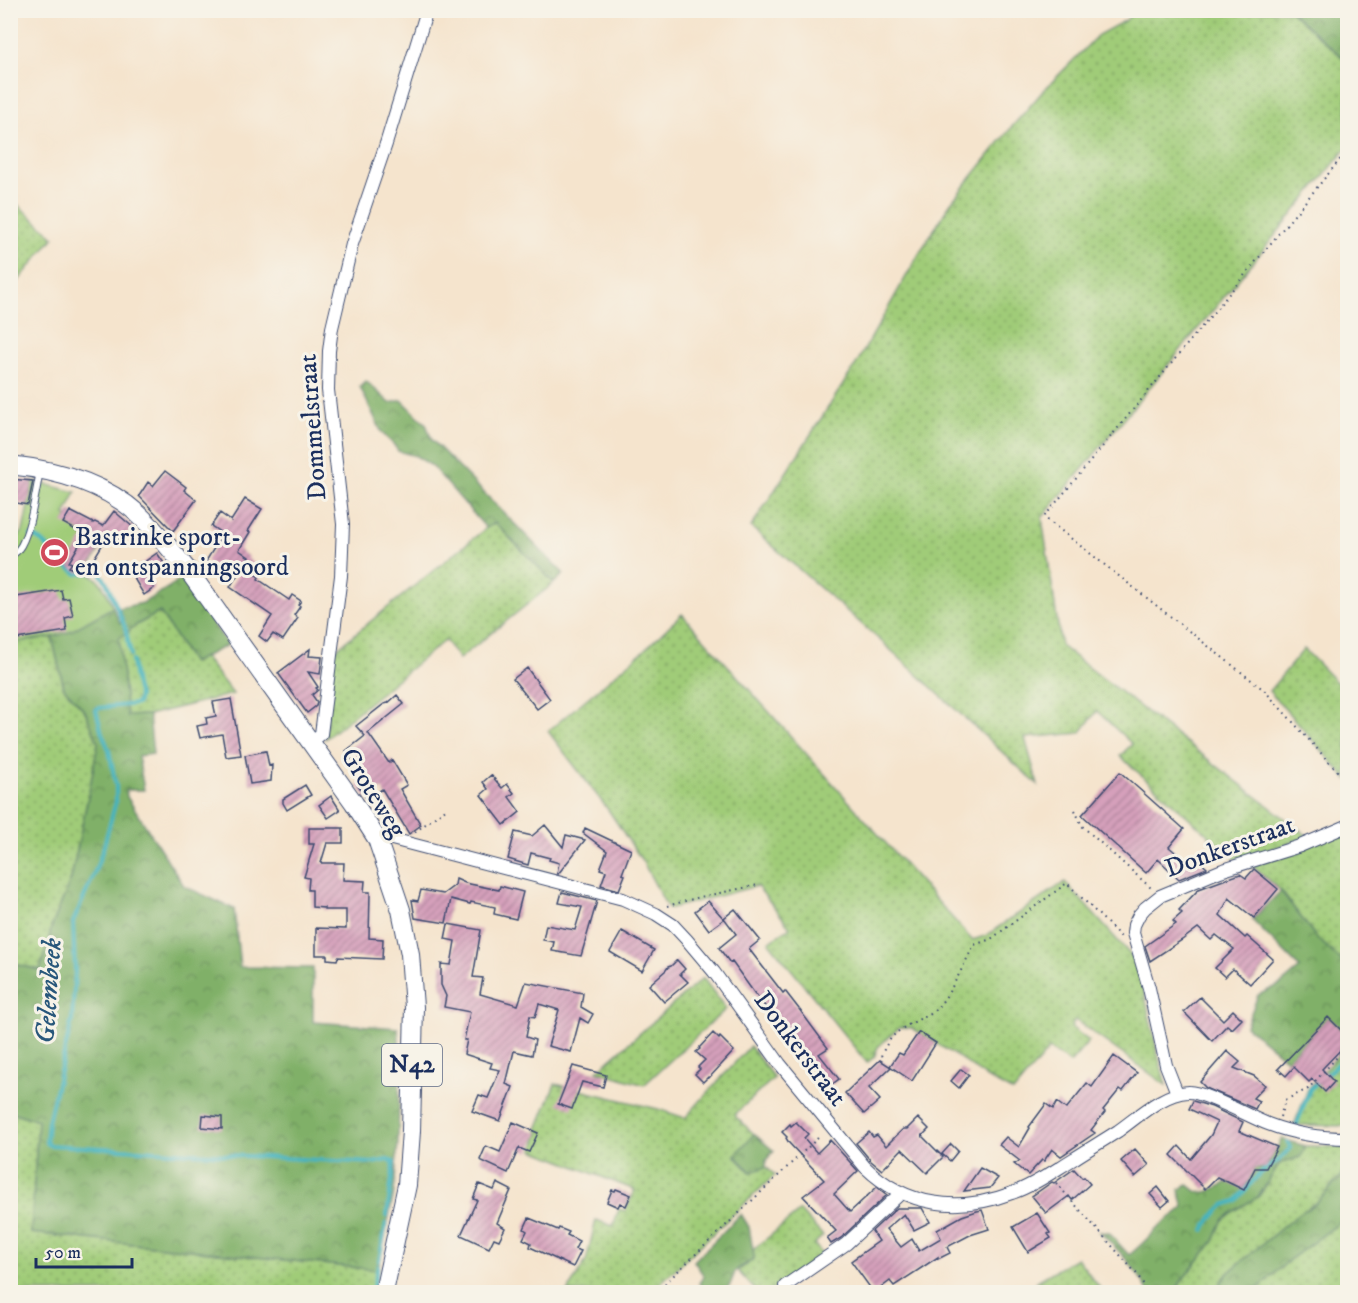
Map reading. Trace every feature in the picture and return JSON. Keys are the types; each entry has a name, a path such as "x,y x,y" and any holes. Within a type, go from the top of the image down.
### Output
{"main road":[{"name":"Groteweg","path":"10,465 41,468 75,478 117,498 138,513 190,573 361,812 377,840 401,910 410,954 414,1007 411,1131 407,1185 384,1293"}],"street":[{"name":"Dommelstraat","path":"311,742 321,734 341,576 343,524 328,390 332,328 352,244 386,144 427,10"},
{"name":"Donkerstraat","path":"377,840 388,838 402,841 623,899 656,914 673,925 687,939 780,1064 865,1167 878,1179 901,1193 929,1203 954,1205 988,1200 1012,1193 1049,1174 1177,1093 1166,1065 1149,988 1133,933 1134,925 1145,908 1160,896 1220,871 1300,846 1347,826"},
{"path":"1177,1093 1191,1091 1297,1133 1316,1137 1347,1138"},
{"path":"785,1286 846,1244 901,1193"}],"lane":[{"path":"10,556 18,550 25,536 41,468"}],"path":[{"path":"1347,150 1045,516 1045,519 1264,690 1347,783"},
{"path":"402,841 447,808"},
{"path":"1075,810 1082,826 1160,896"},
{"path":"881,1056 887,1041 900,1030 932,1013 949,992 974,945 991,939 1067,883 1139,955"},
{"path":"656,914 662,908 700,897 758,885"},
{"path":"1277,1127 1285,1100 1308,1089 1347,1045"},
{"path":"656,1293 830,1126"},
{"path":"1049,1174 1136,1273 1148,1291 1146,1293"}],"green space":[{"path":"1135,11 1290,11 1347,61 1347,148 1042,518 1061,646 1309,837 1236,860 1120,756 1132,744 1097,711 1080,733 1025,738 1038,785 882,642 751,527 855,366 950,204 1043,91 1098,35 1126,20"},
{"path":"1290,11 1342,11 1347,16 1347,61"},
{"path":"11,199 54,237 11,290"},
{"path":"366,381 390,403 402,400 426,424 432,440 564,574 554,583 495,523 486,528 432,466 416,456 398,451 382,433 360,387"},
{"name":"Bastrinke sport- en ontspanningsoord","path":"33,481 76,492 65,515 106,537 86,572 100,582 113,607 69,632 11,643 10,534 19,536 23,531"},
{"path":"495,523 554,583 459,659 445,640 325,739 334,651"},
{"path":"182,579 228,645 192,663 160,612 119,638 127,716 149,715 153,754 138,756 144,790 126,790 127,797 184,886 234,909 240,967 313,968 313,1022 398,1028 400,1057 398,1142 394,1192 378,1270 31,1233 38,1120 11,1112 10,963 40,970 52,926 71,879 98,743 85,711 64,688 52,637 69,632 113,607 120,623 124,621 119,608 143,603"},
{"path":"160,612 192,663 204,657 233,694 149,715 127,716 119,638"},
{"path":"682,614 972,940 985,936 1065,882 1135,960 1166,1085 1075,1020 1071,1027 1089,1041 1070,1063 1049,1049 1013,1092 912,1028 900,1027 878,1047 874,1057 867,1063 769,942 790,927 757,886 668,909 643,862 609,811 548,731 641,653"},
{"path":"52,637 64,688 85,711 98,743 71,879 52,926 40,970 11,963 10,643"},
{"path":"1304,649 1347,693 1347,779 1269,691"},
{"path":"1347,830 1347,966 1315,936 1281,891 1250,864"},
{"path":"1281,891 1315,936 1347,966 1347,1036 1328,1017 1287,1060 1246,1026 1258,995 1281,984 1300,968 1252,920"},
{"path":"703,978 726,1009 644,1085 597,1071"},
{"path":"1347,1045 1347,1126 1294,1125 1308,1089"},
{"path":"750,1046 774,1078 734,1115 754,1134 735,1156 750,1172 766,1167 775,1175 651,1292 567,1292 586,1261 596,1220 613,1226 619,1209 625,1211 635,1190 533,1150 539,1133 537,1129 555,1084 658,1109 685,1118"},
{"path":"10,1112 38,1120 31,1233 378,1270 372,1292 11,1292"},
{"path":"754,1134 774,1151 766,1160 766,1167 751,1172 735,1155"},
{"path":"1282,1139 1305,1146 1303,1153 1300,1157 1279,1164 1259,1196 1222,1221 1214,1241 1175,1292 1147,1292 1132,1267 1100,1232 1109,1233 1129,1255 1184,1207 1179,1190 1187,1184 1196,1191 1205,1193 1228,1182 1244,1189 1255,1168 1266,1168"},
{"path":"1305,1146 1347,1147 1347,1170 1316,1203 1297,1215 1228,1273 1214,1292 1175,1292 1214,1241 1222,1221 1259,1196 1279,1164 1300,1157"},
{"path":"1347,1170 1347,1217 1288,1261 1254,1292 1214,1292 1228,1273 1297,1215 1316,1203"},
{"path":"800,1211 823,1236 814,1244 823,1255 770,1292 757,1292 737,1270 747,1265 754,1256 753,1250"},
{"path":"741,1214 749,1227 754,1256 752,1261 735,1272 730,1285 723,1292 707,1291 699,1283 704,1276 694,1261"},
{"path":"1347,1217 1347,1292 1254,1292 1288,1261"},
{"path":"1077,1258 1103,1292 1041,1292 1035,1282"}],"building":[{"path":"165,471 186,487 184,490 196,500 173,531 139,496 148,482 153,486"},
{"path":"10,479 33,481 28,505 10,502"},
{"path":"245,499 262,509 239,550 257,566 253,573 259,577 258,579 289,600 292,595 301,601 294,615 298,618 283,640 273,634 267,642 259,636 272,616 230,587 238,574 221,562 217,568 206,561 223,534 211,526 220,513 231,521"},
{"path":"70,511 103,526 114,511 134,528 120,541 115,535 111,540 107,537 90,565 88,563 79,573 69,567 72,563 69,562 85,535 63,523"},
{"path":"157,553 166,566 148,578 154,588 144,595 130,572"},
{"path":"61,590 63,599 69,598 73,616 65,618 67,631 10,640 10,598"},
{"path":"310,649 309,656 322,657 320,674 308,672 318,690 312,695 317,702 316,706 307,713 278,673"},
{"path":"527,668 550,699 537,709 513,679"},
{"path":"397,695 404,704 368,733 389,763 392,760 407,785 400,789 421,825 409,834 382,789 367,799 358,786 367,779 346,751 365,736 356,726"},
{"path":"231,699 241,755 226,757 222,734 200,738 197,726 207,724 206,718 216,716 213,702"},
{"path":"266,751 269,766 272,765 271,781 250,784 245,755"},
{"path":"1120,772 1184,829 1169,847 1187,862 1192,855 1207,868 1179,879 1158,859 1146,873 1082,815"},
{"path":"491,775 502,788 507,784 514,793 509,797 520,812 504,825 481,795 488,789 483,782"},
{"path":"305,785 311,795 287,810 283,799"},
{"path":"331,796 340,810 328,818 319,805"},
{"path":"545,825 563,847 566,835 585,840 558,874 559,863 549,860 550,858 531,853 528,865 508,859 515,832 532,836"},
{"path":"309,828 343,828 343,843 327,843 321,863 344,863 343,880 365,881 364,892 370,892 369,938 383,939 382,959 338,957 337,960 327,959 327,955 316,955 316,928 346,929 346,910 324,910 324,908 312,907 312,890 308,890 309,878 304,877 314,844 309,844"},
{"path":"585,828 631,850 619,890 601,885 606,871 600,869 607,851 583,833"},
{"path":"1254,869 1278,889 1254,918 1229,898 1220,915 1273,959 1250,984 1233,969 1225,977 1215,968 1234,949 1216,935 1211,940 1198,928 1150,961 1145,946 1176,924 1173,921 1182,913 1179,910 1199,889 1240,874 1246,878"},
{"path":"456,879 499,890 500,886 523,892 516,919 494,914 495,907 451,899 446,923 415,918 412,900 418,901 421,890 443,894 455,885"},
{"path":"562,892 597,901 581,956 552,951 554,942 543,940 546,925 575,930 582,907 559,903"},
{"path":"708,901 724,919 709,930 695,911"},
{"path":"735,909 760,940 749,949 783,993 785,991 828,1048 819,1054 839,1079 827,1088 802,1061 795,1051 799,1048 719,948 736,934 724,918"},
{"path":"448,924 481,930 473,977 483,978 480,994 518,1005 526,982 583,993 581,1007 593,1014 588,1023 580,1018 571,1052 548,1046 559,1010 539,1004 535,1017 530,1016 526,1037 535,1040 532,1055 514,1051 506,1084 513,1087 500,1121 472,1111 479,1095 488,1098 500,1070 490,1068 492,1063 464,1054 467,1040 464,1040 470,1012 444,1007 446,996 441,985 441,964 451,965 455,941 445,939"},
{"path":"622,931 654,950 642,971 610,952"},
{"path":"677,960 685,969 680,974 688,982 664,1002 649,985"},
{"path":"1200,997 1223,1020 1233,1010 1242,1019 1232,1029 1227,1025 1212,1041 1184,1012"},
{"path":"1328,1017 1347,1036 1347,1043 1322,1069 1334,1082 1325,1092 1312,1079 1309,1082 1294,1067 1286,1076 1278,1069"},
{"path":"919,1032 936,1043 912,1081 890,1066 899,1053 903,1055"},
{"path":"713,1033 734,1051 703,1082 695,1074 705,1060 696,1052"},
{"path":"1227,1051 1240,1062 1234,1068 1254,1076 1265,1085 1253,1098 1259,1101 1255,1109 1206,1088 1200,1082"},
{"path":"1114,1056 1137,1073 1123,1091 1120,1089 1103,1110 1105,1112 1091,1130 1095,1133 1061,1156 1052,1149 1044,1161 1042,1160 1028,1175 1014,1164 1020,1161 999,1145 1006,1137 1019,1147 1029,1127 1046,1104 1053,1109 1057,1102 1066,1109 1087,1083 1092,1087"},
{"path":"880,1060 891,1067 869,1088 880,1100 864,1114 845,1093"},
{"path":"573,1066 606,1075 603,1087 582,1082 572,1109 558,1104"},
{"path":"961,1069 969,1075 959,1088 951,1081"},
{"path":"1193,1101 1212,1107 1243,1122 1239,1131 1277,1147 1266,1168 1255,1168 1244,1190 1217,1177 1205,1189 1171,1155 1179,1146 1191,1159 1211,1135 1217,1122 1189,1109"},
{"path":"203,1115 222,1117 222,1129 202,1127"},
{"path":"918,1118 929,1129 922,1136 943,1157 927,1173 902,1149 882,1170 856,1143 869,1132 873,1137 877,1135 886,1146"},
{"path":"513,1122 538,1133 529,1152 519,1148 508,1173 480,1160 486,1146 500,1152"},
{"path":"796,1122 808,1134 804,1138 817,1153 830,1140 858,1171 834,1194 850,1212 877,1187 887,1195 841,1238 831,1244 827,1238 836,1231 803,1196 824,1180 789,1143 782,1132 790,1124 791,1126"},
{"path":"951,1144 958,1151 950,1161 942,1154"},
{"path":"1135,1149 1149,1165 1135,1177 1121,1161"},
{"path":"980,1168 998,1178 990,1188 964,1191"},
{"path":"1074,1169 1090,1184 1072,1200 1069,1196 1046,1213 1032,1196"},
{"path":"497,1183 511,1190 497,1223 505,1228 499,1240 494,1238 489,1248 461,1235 477,1200 473,1199 479,1184 494,1190"},
{"path":"1158,1187 1169,1201 1162,1207 1150,1194"},
{"path":"616,1189 631,1195 626,1206 620,1203 618,1207 607,1202 612,1190"},
{"path":"897,1208 922,1208 930,1222 914,1230 904,1214 886,1229 901,1247 912,1239 919,1251 941,1238 937,1230 962,1216 977,1211 982,1210 989,1229 970,1235 947,1247 950,1253 938,1259 938,1257 894,1286 890,1281 874,1293 851,1261 879,1241 872,1231"},
{"path":"1037,1213 1051,1238 1028,1252 1013,1227"},
{"path":"529,1218 569,1232 567,1235 579,1241 575,1249 581,1251 573,1267 530,1247 531,1243 523,1239"}],"waterway":[{"name":"Gelembeek","path":"10,533 16,534"},
{"name":"Gelembeek","path":"31,536 43,542 52,553"},
{"name":"Gelembeek","path":"54,556 77,574 98,571 106,581 125,627 131,655"},
{"name":"Gelembeek","path":"132,661 139,696 137,704 96,710 109,750 116,786 116,801 103,849 73,922 75,971 72,1020 48,1122 46,1143 49,1145 373,1163 387,1160 394,1162 387,1216"},
{"name":"Gelembeek","path":"1325,1076 1348,1053"},
{"name":"Gelembeek","path":"1296,1126 1310,1089 1319,1081"},
{"name":"Gelembeek","path":"1204,1230 1212,1217 1224,1205 1236,1201 1260,1173 1279,1160 1291,1147 1288,1142"},
{"name":"Gelembeek","path":"379,1261 386,1223"},
{"name":"Gelembeek","path":"372,1292 378,1266"}],"place":[{"name":"Bastrinke sport- en ontspanningsoord","path":"54,552"}]}
